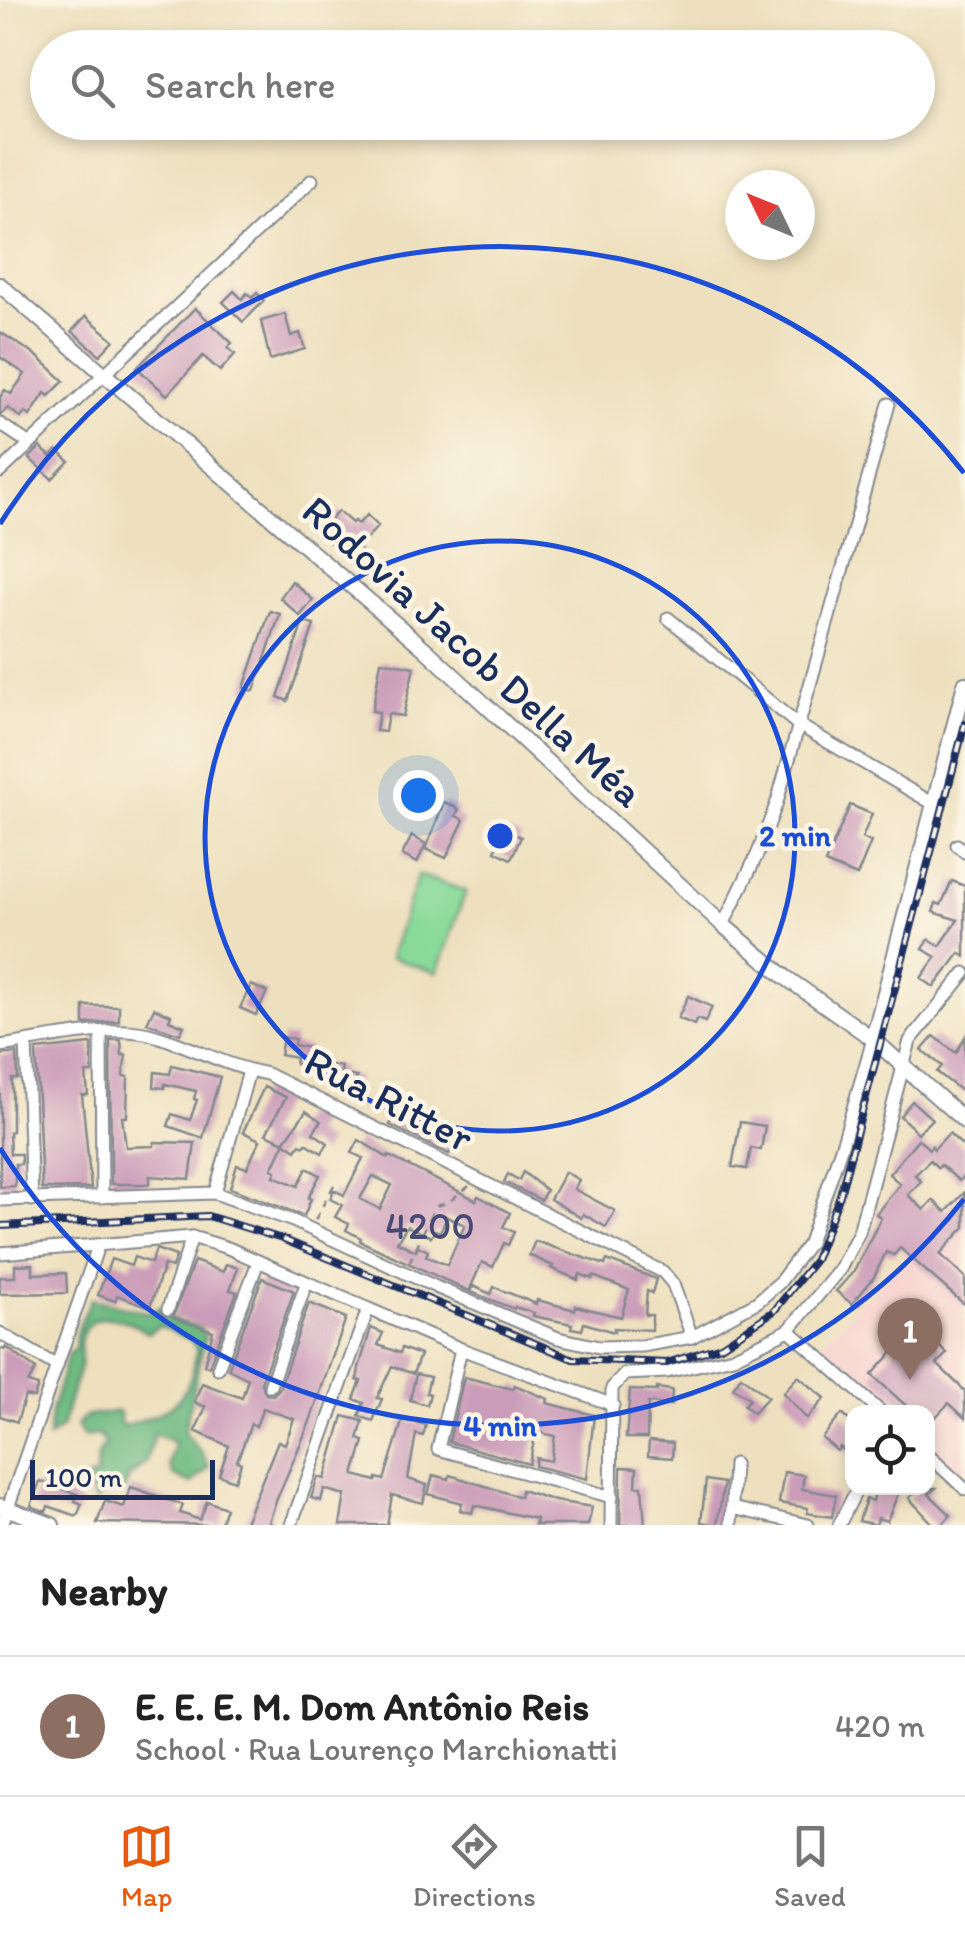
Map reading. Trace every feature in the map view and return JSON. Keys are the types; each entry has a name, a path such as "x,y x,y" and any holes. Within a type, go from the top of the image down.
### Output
{"main road":[{"path":"902,1065 965,1121"}],"street":[{"path":"0,472 312,180"},
{"name":"Rodovia Jacob Della Méa","path":"0,285 425,649 723,925 902,1065"},
{"path":"723,925 770,819 889,404"},
{"path":"0,424 30,444"},
{"path":"668,618 797,724 932,803"},
{"path":"0,1200 216,1192 558,1338 599,1347 642,1346 692,1338 758,1302 779,1283 809,1243 873,1039 965,684"},
{"path":"610,1525 612,1388 626,1374 667,1372 733,1358 790,1330 840,1269 859,1232 902,1065 918,1028 965,973"},
{"name":"Rua Ritter","path":"0,1046 128,1031 154,1034 249,1071 267,1074 663,1272 673,1284 692,1338"},
{"path":"101,1033 102,1198"},
{"path":"26,1042 32,1200"},
{"path":"216,1192 249,1071"},
{"path":"0,1253 192,1237 228,1248 461,1350 613,1404"},
{"path":"168,1309 192,1237"},
{"path":"2,1525 4,1507 98,1246"},
{"path":"218,1368 258,1262"},
{"path":"270,1386 306,1284"},
{"path":"291,1525 368,1309"},
{"path":"790,1330 873,1405"},
{"path":"0,1333 56,1366"},
{"path":"461,1350 438,1449 612,1497"},
{"path":"935,1461 965,1488"},
{"path":"731,1525 734,1464"},
{"path":"839,1525 854,1495"},
{"path":"4,1507 52,1525"},
{"path":"732,1508 808,1525"}],"path":[{"path":"404,1273 435,1206 447,1203 477,1180"},
{"path":"310,1230 335,1183"}],"shaded area":[{"path":"965,1184 965,1481 935,1453 935,1405 882,1405 818,1347 906,1255 903,1251"}],"green space":[{"path":"418,875 466,891 437,973 390,957"},
{"path":"91,1299 151,1313 159,1307 176,1322 200,1328 205,1336 184,1432 209,1467 191,1484 173,1475 169,1465 174,1442 154,1434 146,1463 129,1477 124,1490 116,1494 104,1492 95,1502 85,1480 96,1476 97,1456 106,1443 98,1435 83,1437 77,1425 84,1417 117,1411 124,1426 166,1409 183,1394 189,1382 197,1350 191,1340 160,1326 147,1333 110,1318 92,1322 81,1339 80,1367 63,1426 48,1437 51,1411 68,1354 75,1349 76,1334"}],"building":[{"path":"234,291 242,299 247,293 252,298 257,293 264,301 243,322 223,302"},
{"path":"195,308 232,343 228,348 235,354 220,371 203,356 167,395 137,368"},
{"path":"285,314 291,336 300,333 305,349 270,360 261,321"},
{"path":"86,316 114,340 100,355 72,331"},
{"path":"0,332 37,356 64,381 49,396 45,393 30,416 25,412 21,418 8,408 0,415 0,397 5,390 11,394 25,374 0,357"},
{"path":"40,447 51,457 57,450 69,461 52,479 29,458"},
{"path":"338,511 358,524 367,515 378,526 358,548 366,555 356,566 326,539 333,532 325,526"},
{"path":"292,581 313,600 300,616 280,598"},
{"path":"270,611 280,614 254,691 244,688"},
{"path":"303,622 314,625 288,701 278,697"},
{"path":"381,661 414,667 403,716 388,714 385,732 376,731 379,712 372,711"},
{"path":"444,802 459,809 456,816 464,820 446,858 426,849"},
{"path":"850,805 872,814 862,838 871,842 857,876 825,863"},
{"path":"505,830 521,837 511,859 495,851"},
{"path":"412,836 426,844 417,863 402,855"},
{"path":"952,881 965,886 965,957 960,953 934,987 921,978 936,957 923,949 929,939 940,946 958,920 933,912 936,903 941,905"},
{"path":"251,985 267,992 256,1015 240,1008"},
{"path":"688,996 712,1007 705,1022 697,1019 694,1025 678,1018"},
{"path":"84,1006 119,1006 119,1021 84,1024"},
{"path":"154,1008 184,1026 180,1034 147,1023"},
{"path":"934,1036 956,1053 965,1037 965,1094 937,1072 942,1066 922,1050"},
{"path":"283,1037 295,1039 294,1045 310,1048 309,1055 325,1057 324,1064 342,1067 341,1074 357,1077 354,1095 342,1093 343,1086 327,1084 328,1077 310,1074 311,1067 295,1064 296,1058 280,1055"},
{"path":"110,1040 121,1040 122,1055 126,1055 123,1076 128,1077 127,1117 122,1117 126,1147 154,1146 154,1142 195,1143 190,1179 150,1176 150,1184 111,1184"},
{"path":"92,1044 92,1073 86,1073 88,1095 82,1095 91,1188 42,1189 36,1050"},
{"path":"17,1053 18,1079 12,1079 9,1132 10,1154 21,1154 21,1164 15,1164 15,1186 0,1187 0,1055"},
{"path":"172,1065 220,1077 203,1138 168,1126 172,1114 190,1120 197,1100 196,1091 165,1084 164,1088 154,1087 155,1072 170,1074"},
{"path":"264,1087 286,1097 266,1134 285,1142 272,1169 276,1171 274,1176 298,1186 307,1168 320,1175 304,1216 230,1188 237,1165 247,1168 260,1140 243,1132"},
{"path":"912,1101 932,1119 918,1133 900,1116"},
{"path":"306,1111 321,1121 313,1133 328,1143 322,1153 306,1143 296,1150 284,1142"},
{"path":"398,1111 433,1135 435,1132 455,1144 449,1154 390,1125"},
{"path":"740,1122 765,1126 761,1150 751,1148 747,1169 732,1167"},
{"path":"949,1133 965,1148 965,1174 959,1181 930,1160 915,1175 921,1181 908,1195 924,1210 933,1200 946,1212 965,1192 965,1227 940,1254 965,1277 965,1305 900,1248 894,1255 886,1252 874,1277 852,1304 836,1291 854,1271 881,1218 876,1214 900,1184 889,1174 918,1139 934,1149"},
{"path":"359,1140 388,1158 510,1213 503,1227 514,1232 493,1267 482,1262 469,1291 360,1241 346,1230 349,1224 335,1217 342,1205 330,1199 334,1190 344,1195 363,1158 352,1153","holes":["373,1176 392,1185 380,1209 360,1199","447,1217 465,1225 447,1265 426,1256 428,1251 418,1246 416,1251 397,1242 407,1226 431,1237 435,1230 440,1232"]},
{"path":"523,1172 546,1190 541,1200 504,1182 508,1174 519,1180"},
{"path":"565,1172 579,1180 574,1189 615,1211 606,1227 583,1214 581,1218 550,1199"},
{"path":"535,1241 605,1265 607,1260 656,1279 652,1293 647,1291 645,1315 652,1315 652,1330 614,1328 614,1332 584,1323 582,1330 571,1328 572,1324 533,1316 534,1313 471,1292 473,1286 491,1294 494,1287 536,1304 537,1300 621,1317 629,1290 593,1276 592,1279 580,1274 578,1280 551,1268 529,1255"},
{"path":"156,1249 176,1256 172,1268 164,1265 150,1307 117,1295 115,1301 98,1295 111,1259 131,1266 134,1257 151,1263"},
{"path":"194,1261 223,1272 226,1264 238,1268 230,1290 237,1292 209,1366 204,1365 213,1331 173,1317"},
{"path":"33,1264 33,1274 66,1273 67,1293 0,1294 0,1277 15,1277 15,1265"},
{"path":"262,1278 294,1291 261,1383 266,1394 273,1395 279,1389 309,1303 346,1318 309,1424 276,1501 269,1522 273,1525 244,1525 278,1441 285,1444 294,1419 263,1408 256,1426 251,1424 237,1461 241,1463 235,1481 219,1475 229,1446 195,1431 206,1407 194,1402 202,1383 242,1398 248,1379 228,1369"},
{"path":"917,1326 947,1353 937,1364 965,1391 965,1418 949,1403 935,1418 935,1405 905,1405 872,1375"},
{"path":"371,1328 383,1333 378,1345 420,1355 413,1374 392,1366 377,1398 382,1399 373,1421 359,1416 364,1403 354,1399"},
{"path":"6,1347 36,1369 28,1383 38,1386 34,1398 25,1396 17,1422 0,1416 0,1348"},
{"path":"416,1374 430,1377 427,1405 410,1400"},
{"path":"741,1376 768,1397 753,1413 744,1405 750,1399 733,1388"},
{"path":"798,1376 825,1398 807,1419 783,1393"},
{"path":"464,1377 513,1389 515,1385 548,1399 547,1403 594,1415 587,1479 535,1466 536,1458 551,1461 555,1436 536,1432 529,1464 449,1442"},
{"path":"630,1390 672,1390 671,1405 648,1403 647,1438 626,1438"},
{"path":"842,1414 845,1417 845,1452 840,1447 837,1451 822,1438"},
{"path":"343,1416 363,1421 358,1439 364,1441 354,1475 376,1481 384,1480 403,1419 426,1425 423,1436 416,1434 408,1479 427,1485 423,1503 392,1495 387,1525 340,1525 345,1495 324,1489 321,1501 311,1498 318,1477 325,1479"},
{"path":"649,1441 673,1443 672,1458 648,1456"},
{"path":"621,1467 637,1468 636,1486 642,1486 645,1525 620,1525"},
{"path":"784,1472 804,1475 802,1489 836,1495 832,1517 779,1503"},
{"path":"433,1475 449,1479 450,1475 520,1497 521,1490 592,1507 588,1525 535,1525 536,1519 474,1505 472,1513 460,1510 462,1503 428,1494"},
{"path":"706,1480 724,1483 717,1525 701,1522"},
{"path":"40,1481 77,1494 75,1501 82,1504 77,1516 48,1506 46,1512 31,1506"},
{"path":"131,1487 183,1505 180,1513 200,1520 207,1501 226,1508 220,1525 97,1523 105,1501 124,1507"},
{"path":"874,1495 898,1495 887,1521 878,1518 876,1525 859,1521 866,1499 873,1501"},
{"path":"930,1495 951,1515 942,1525 934,1525 909,1498"}],"railway":[{"path":"0,1226 208,1216 282,1239 573,1359 667,1363 721,1346 774,1311 815,1260 840,1195 965,724"}],"place":[{"name":"E. E. E. M. Dom Antônio Reis","path":"910,1380"}]}
